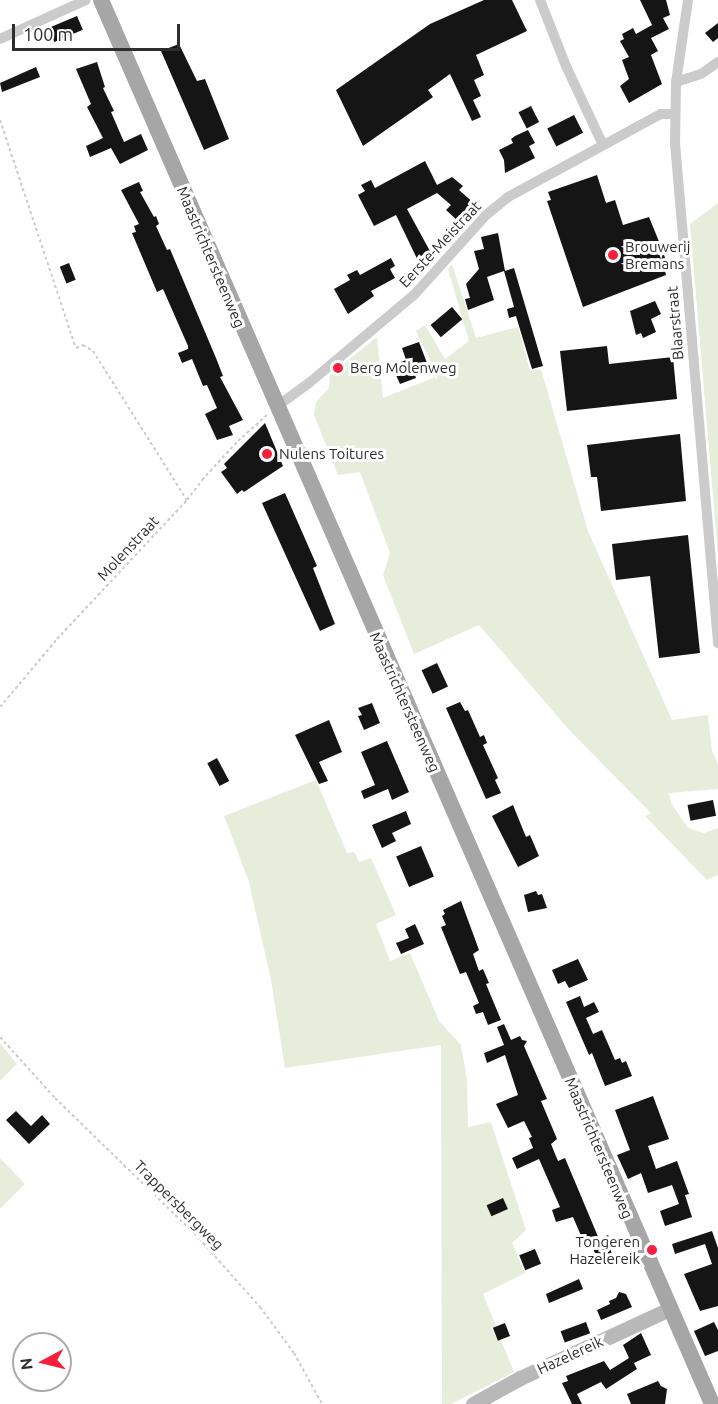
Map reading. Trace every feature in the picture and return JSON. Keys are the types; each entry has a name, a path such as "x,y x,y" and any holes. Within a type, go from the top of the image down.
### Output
{"main road":[{"name":"Maastrichtersteenweg","path":"100,0 712,1404"}],"street":[{"path":"0,39 86,0"},
{"path":"540,0 566,66 603,145"},
{"name":"Blaarstraat","path":"688,0 676,82 676,154 718,643"},
{"path":"676,82 701,74 718,62"},
{"name":"Eerste-Meistraat","path":"276,407 309,383 414,295 493,209 508,197 661,114 675,114"},
{"name":"Hazelereik","path":"473,1404 520,1378 669,1309"}],"path":[{"path":"0,120 76,348 83,345 93,351 187,500"},
{"name":"Molenstraat","path":"0,707 57,639 187,500 238,441 276,407"},
{"name":"Trappersbergweg","path":"0,1037 55,1098 195,1234 260,1307 289,1346 322,1404"}],"green space":[{"path":"718,203 718,555 690,224"},
{"path":"452,264 476,338 518,327 530,371 541,369 588,531 672,720 708,715 712,751 718,764 718,789 669,793 671,803 688,828 704,833 718,828 718,875 707,880 645,816 651,813 570,731 479,625 414,654 383,575 390,553 360,472 338,475 314,415 316,402 329,388 330,375 377,337 383,398 438,376 416,331 425,325 445,359 469,341 448,269"},
{"path":"316,780 347,853 354,852 359,862 371,858 396,915 376,924 390,961 410,953 439,1021 461,1045 467,1080 468,1127 491,1122 526,1230 512,1243 525,1273 483,1294 496,1326 492,1328 497,1340 501,1340 514,1372 451,1404 442,1404 441,1045 285,1068 271,980 249,882 224,816"},
{"path":"0,1043 17,1064 0,1081"},
{"path":"0,1158 25,1184 0,1209"}],"building":[{"path":"484,0 512,0 527,31 476,55 484,75 474,80 481,96 473,100 481,117 472,121 450,74 428,90 433,97 363,146 336,90 430,24"},
{"path":"640,0 666,0 670,15 663,18 669,29 651,38 658,51 651,55 662,84 629,103 620,86 629,79 622,60 629,57 620,41 624,39 622,34 633,28 636,34 652,25"},
{"path":"77,16 83,30 54,42 48,28"},
{"path":"718,23 718,38 713,42 705,33"},
{"path":"179,44 197,81 205,79 229,139 204,150 161,51"},
{"path":"97,62 105,87 103,88 114,111 111,112 124,142 141,134 148,150 120,164 111,148 90,157 86,146 103,138 87,107 91,104 76,69"},
{"path":"36,67 40,77 2,92 0,83"},
{"path":"531,106 539,122 527,128 519,112"},
{"path":"574,115 583,133 556,146 547,129"},
{"path":"528,130 535,143 529,146 535,158 505,173 504,160 499,150 513,143 511,139 515,136"},
{"path":"425,161 437,185 452,177 463,186 459,190 475,204 459,222 446,210 451,205 437,193 407,209 433,261 421,267 396,215 374,226 358,195 365,191 361,185 371,180 375,188"},
{"name":"Brouwerij Bremans","path":"597,175 606,203 615,200 623,225 649,217 669,266 664,267 666,275 583,307 547,201 551,200 548,192"},
{"path":"139,182 143,191 140,192 154,217 156,216 159,224 156,226 167,250 170,249 216,358 223,376 220,377 243,420 229,426 233,435 217,440 205,414 217,408 207,385 203,386 192,359 182,363 178,353 188,349 188,346 163,289 157,292 132,233 136,232 134,226 139,224 121,190"},
{"path":"498,233 505,271 514,268 543,366 532,369 516,316 509,318 507,309 514,307 504,271 487,277 494,300 468,310 465,299 470,298 466,284 479,269 474,251 484,249 481,237"},
{"path":"391,258 395,266 390,269 395,278 371,291 374,296 348,314 334,289 350,280 347,275 357,270 360,275"},
{"path":"69,263 76,280 66,283 60,267"},
{"path":"655,301 661,314 651,319 656,332 643,338 641,333 636,335 630,311"},
{"path":"452,307 462,319 441,337 431,325"},
{"path":"419,342 427,363 413,369 416,378 400,384 396,375 405,372 401,362 406,360 402,348"},
{"path":"607,346 609,364 673,357 677,399 567,411 560,351"},
{"path":"265,423 283,466 244,492 242,490 237,494 221,472 227,468 224,464"},
{"path":"680,434 686,501 601,511 597,477 591,477 587,445"},
{"path":"285,493 317,566 313,568 335,624 320,631 262,503"},
{"path":"688,535 700,653 659,658 650,576 616,580 612,544"},
{"path":"437,663 448,687 433,694 422,670"},
{"path":"460,702 465,711 468,710 480,737 484,735 487,743 483,745 498,778 495,780 501,793 486,799 446,708"},
{"path":"372,703 380,723 364,730 358,716 362,715 358,708"},
{"path":"329,720 342,752 319,762 328,781 319,784 295,735"},
{"path":"387,741 409,792 392,800 388,789 364,799 361,791 375,785 361,752"},
{"path":"217,758 229,781 219,786 207,763"},
{"path":"713,800 716,816 691,821 687,805"},
{"path":"513,805 526,837 530,835 539,856 518,867 492,816"},
{"path":"406,811 411,824 392,833 396,841 382,848 372,825"},
{"path":"421,846 434,876 409,887 396,857"},
{"path":"536,891 538,895 542,894 547,908 528,912 524,895"},
{"path":"461,901 479,950 473,954 479,971 483,969 489,983 486,984 501,1020 488,1025 483,1012 476,1014 473,1006 479,1003 466,972 460,974 441,927 446,925 442,916 445,914 443,910"},
{"path":"415,924 424,944 401,954 396,943 409,938 405,929"},
{"path":"578,959 588,980 569,988 565,981 558,984 552,970"},
{"path":"580,996 584,1007 594,1002 599,1012 586,1018 593,1034 602,1030 615,1060 620,1058 622,1063 626,1061 632,1076 605,1086 592,1053 589,1055 566,1002"},
{"path":"504,1024 511,1040 520,1036 522,1040 527,1041 524,1046 547,1099 541,1101 557,1139 551,1144 558,1161 565,1158 599,1239 608,1235 612,1244 609,1245 613,1258 599,1263 588,1236 582,1238 573,1217 556,1222 552,1210 560,1207 539,1159 517,1169 512,1158 533,1148 529,1138 532,1137 524,1121 508,1128 496,1104 518,1095 505,1055 487,1063 484,1053 504,1045 497,1027"},
{"path":"653,1096 669,1139 648,1146 656,1169 677,1161 689,1194 685,1195 692,1217 665,1226 660,1211 679,1204 672,1185 648,1193 641,1173 628,1179 617,1155 630,1150 615,1110"},
{"path":"16,1111 31,1126 42,1115 50,1124 29,1144 6,1120"},
{"path":"503,1198 508,1209 491,1216 487,1205"},
{"path":"712,1231 718,1248 718,1306 700,1311 684,1274 712,1264 705,1244 675,1254 672,1244"},
{"path":"535,1249 541,1264 525,1270 519,1255"},
{"path":"579,1279 583,1289 549,1303 546,1294"},
{"path":"619,1292 626,1294 632,1307 601,1320 597,1310 610,1304 609,1301 616,1298"},
{"path":"586,1322 590,1333 565,1343 561,1331"},
{"path":"714,1322 718,1330 718,1351 705,1356 694,1331"},
{"path":"505,1323 510,1336 498,1341 493,1328"},
{"path":"641,1333 651,1355 634,1363 637,1369 606,1389 601,1382 577,1394 582,1404 572,1404 562,1383 568,1381 566,1376 604,1361 610,1370 629,1358 623,1345"},
{"path":"658,1381 667,1389 665,1404 631,1404 627,1394"}],"place":[{"name":"Brouwerij Bremans","path":"613,255"},
{"name":"Berg Molenweg","path":"338,368"},
{"name":"Nulens Toitures","path":"267,454"},
{"name":"Tongeren Hazelereik","path":"652,1250"}]}
